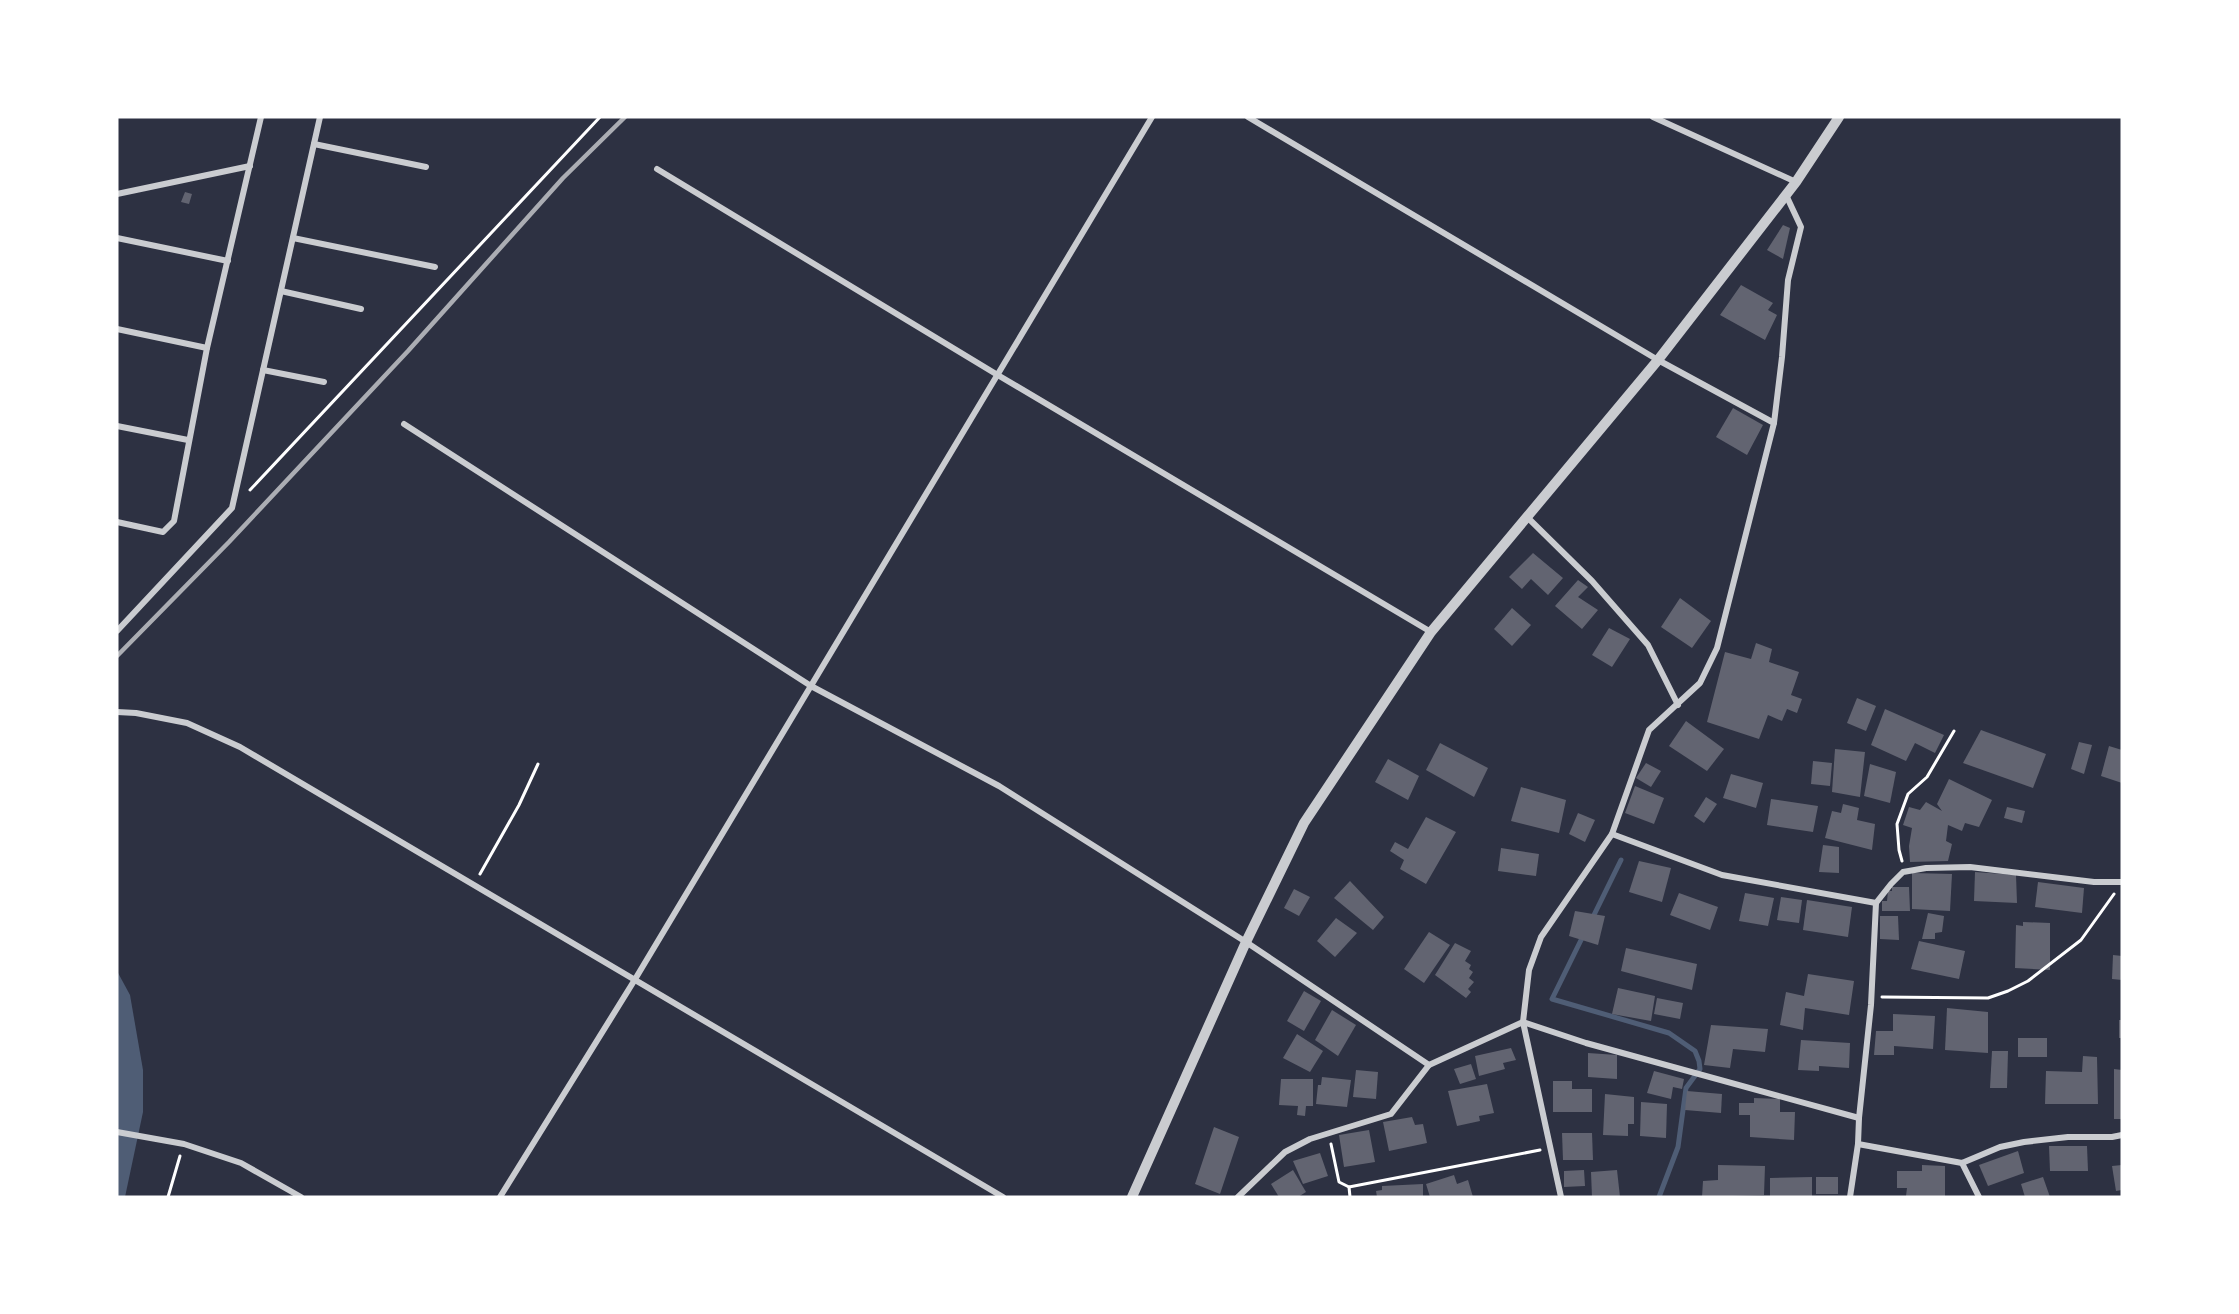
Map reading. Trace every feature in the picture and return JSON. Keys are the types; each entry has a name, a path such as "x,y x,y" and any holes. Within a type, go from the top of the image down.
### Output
{"street":[{"path":"117,522 163,532 174,520 207,348 261,117"},
{"path":"117,631 232,508 320,117"},
{"path":"500,1197 634,981 1152,117"},
{"path":"1248,117 1658,360 1774,423"},
{"path":"1653,117 1796,182"},
{"path":"1132,1197 1246,942 1304,823 1431,632 1658,360 1796,182 1839,117"},
{"path":"314,144 426,167"},
{"path":"117,194 250,166"},
{"path":"657,169 996,374 1431,632"},
{"path":"1561,1197 1523,1022 1529,970 1541,937 1612,834 1649,730 1701,683 1717,648 1774,423 1788,280 1801,227 1786,195"},
{"path":"117,238 228,261"},
{"path":"293,238 435,267"},
{"path":"281,291 361,309"},
{"path":"117,330 207,348"},
{"path":"263,370 324,382"},
{"path":"404,424 811,686 999,786 1246,942 1429,1065"},
{"path":"117,426 188,441"},
{"path":"1526,516 1592,581 1648,645 1678,705"},
{"path":"117,712 136,713 187,723 240,747 1003,1197"},
{"path":"1612,834 1722,875 1876,903"},
{"path":"1850,1197 1858,1144 1872,997 1876,903 1890,884 1905,871 1970,867 2094,882 2122,882"},
{"path":"1238,1197 1285,1152 1328,1133 1391,1114 1429,1065 1523,1022 1684,1071 1859,1118"},
{"path":"117,1132 168,1140 241,1163 301,1197"},
{"path":"1858,1144 1962,1162 2000,1147 2024,1142 2068,1137 2122,1135"},
{"path":"1962,1162 1979,1197"}],"path":[{"path":"232,508 600,117"},
{"path":"1905,871 1899,850 1897,824 1908,794 1927,777 1954,731"},
{"path":"473,886 519,805 538,764"},
{"path":"1872,997 1988,998 2008,991 2028,981 2081,940 2115,893"},
{"path":"1328,1133 1339,1182 1349,1187 1551,1148"},
{"path":"168,1197 184,1144"},
{"path":"1349,1187 1350,1197"}],"water":[{"path":"117,971 130,995 143,1070 143,1112 125,1197 117,1197"}],"building":[{"path":"185,192 192,194 189,204 181,202"},
{"path":"1783,225 1790,228 1783,259 1767,250"},
{"path":"1741,285 1773,303 1768,310 1777,315 1765,340 1720,315"},
{"path":"1733,408 1763,425 1747,455 1716,437"},
{"path":"1533,553 1563,578 1548,595 1531,579 1522,589 1509,577"},
{"path":"1578,580 1588,587 1578,597 1598,610 1582,629 1555,606"},
{"path":"1680,598 1711,621 1692,648 1661,627"},
{"path":"1512,608 1531,625 1512,646 1494,629"},
{"path":"1609,628 1630,639 1612,667 1592,655"},
{"path":"1756,643 1772,649 1769,662 1799,672 1791,695 1802,699 1797,713 1787,709 1782,721 1768,715 1759,739 1707,722 1725,652 1751,659"},
{"path":"1857,698 1876,706 1866,731 1847,723"},
{"path":"1885,709 1944,735 1935,753 1915,743 1906,761 1871,745"},
{"path":"1686,721 1724,749 1707,771 1669,746"},
{"path":"1981,730 2046,754 2033,788 1963,763"},
{"path":"2079,742 2092,745 2084,774 2071,769"},
{"path":"1440,743 1488,768 1474,797 1426,770"},
{"path":"2109,746 2122,750 2122,783 2101,776"},
{"path":"1835,749 1865,752 1860,797 1832,792"},
{"path":"1388,759 1419,776 1408,800 1375,782"},
{"path":"1813,761 1832,763 1830,786 1811,784"},
{"path":"1646,763 1661,771 1651,787 1636,778"},
{"path":"1870,764 1896,772 1890,803 1864,796"},
{"path":"1731,774 1763,783 1756,808 1723,798"},
{"path":"1949,779 1992,800 1979,827 1965,823 1962,831 1948,825 1946,841 1952,844 1948,861 1910,862 1909,846 1912,828 1903,825 1909,807 1920,810 1926,802 1942,811 1937,804"},
{"path":"1635,786 1664,798 1654,824 1625,813"},
{"path":"1521,787 1566,800 1559,833 1511,821"},
{"path":"1706,797 1717,804 1704,823 1694,816"},
{"path":"1771,799 1818,806 1813,832 1767,825"},
{"path":"1843,804 1859,808 1857,820 1875,824 1872,850 1825,838 1832,811 1841,813"},
{"path":"2007,807 2025,811 2022,823 2004,818"},
{"path":"1578,813 1595,820 1585,842 1569,834"},
{"path":"1426,817 1456,832 1426,884 1400,869 1404,860 1390,851 1395,842 1408,849"},
{"path":"1823,845 1839,847 1839,873 1819,872"},
{"path":"1501,848 1539,854 1536,876 1498,871"},
{"path":"1639,861 1671,868 1662,902 1629,892"},
{"path":"1975,872 2016,875 2017,903 1974,901"},
{"path":"1912,873 1952,874 1950,911 1912,909"},
{"path":"1350,881 1384,917 1373,930 1334,898"},
{"path":"2038,882 2084,888 2082,913 2035,907"},
{"path":"1892,887 1909,887 1910,911 1882,911 1882,901 1887,901 1888,891 1892,891"},
{"path":"1294,889 1310,897 1299,916 1284,908"},
{"path":"1679,893 1718,907 1710,930 1670,915"},
{"path":"1745,893 1774,898 1768,926 1739,921"},
{"path":"1781,897 1802,900 1799,923 1777,920"},
{"path":"1807,900 1852,907 1848,937 1803,930"},
{"path":"1575,911 1605,916 1598,945 1569,936"},
{"path":"1928,913 1944,916 1942,932 1935,933 1935,939 1922,939"},
{"path":"1880,916 1898,916 1899,940 1880,939"},
{"path":"1336,918 1357,933 1335,957 1317,941"},
{"path":"2023,922 2050,923 2050,970 2015,968 2016,925 2023,926"},
{"path":"1429,932 1450,945 1424,983 1404,969"},
{"path":"1919,941 1965,951 1959,979 1911,969"},
{"path":"1455,943 1471,951 1465,961 1471,965 1469,969 1473,972 1469,978 1474,982 1468,989 1471,992 1466,998 1435,975"},
{"path":"1626,948 1697,964 1692,990 1621,971"},
{"path":"2113,955 2122,956 2122,980 2112,979"},
{"path":"1808,974 1854,981 1849,1015 1805,1008 1803,1030 1780,1025 1786,992 1804,996"},
{"path":"1618,988 1655,996 1651,1021 1612,1014"},
{"path":"1304,991 1321,1001 1304,1031 1287,1021"},
{"path":"1657,998 1683,1003 1680,1019 1654,1014"},
{"path":"1947,1008 1988,1012 1988,1053 1945,1050"},
{"path":"1332,1010 1356,1025 1338,1056 1315,1040"},
{"path":"1893,1014 1935,1016 1933,1049 1894,1046 1894,1055 1874,1055 1876,1031 1893,1031"},
{"path":"2119,1020 2122,1020 2122,1038 2119,1038"},
{"path":"1711,1025 1768,1029 1765,1052 1733,1049 1730,1068 1704,1065"},
{"path":"1297,1034 1323,1051 1310,1072 1283,1058"},
{"path":"2018,1038 2047,1038 2047,1057 2018,1057"},
{"path":"1801,1040 1850,1043 1849,1068 1819,1066 1819,1071 1798,1070"},
{"path":"1511,1048 1516,1060 1503,1063 1505,1069 1479,1076 1475,1056"},
{"path":"1992,1051 2008,1051 2007,1088 1990,1088"},
{"path":"1588,1053 1617,1055 1617,1079 1588,1077"},
{"path":"2083,1056 2097,1057 2098,1104 2045,1104 2046,1071 2082,1072"},
{"path":"1471,1064 1476,1079 1460,1084 1454,1069"},
{"path":"2114,1069 2122,1070 2122,1119 2114,1119"},
{"path":"1356,1070 1378,1072 1376,1099 1353,1097"},
{"path":"1654,1071 1684,1079 1682,1089 1673,1087 1671,1099 1647,1093"},
{"path":"1322,1077 1351,1080 1347,1107 1316,1104 1318,1085 1321,1085"},
{"path":"1281,1079 1313,1079 1313,1106 1306,1106 1305,1116 1297,1115 1298,1106 1279,1105"},
{"path":"1553,1081 1572,1081 1572,1089 1592,1089 1592,1112 1553,1112"},
{"path":"1487,1084 1494,1113 1479,1116 1480,1121 1457,1126 1448,1091"},
{"path":"1687,1091 1722,1094 1721,1113 1685,1110"},
{"path":"1605,1094 1634,1097 1634,1124 1628,1124 1628,1136 1603,1135"},
{"path":"1754,1098 1780,1099 1780,1112 1795,1112 1794,1140 1750,1137 1750,1115 1739,1115 1739,1103 1754,1103"},
{"path":"1641,1102 1667,1104 1666,1138 1640,1136"},
{"path":"1412,1117 1415,1125 1423,1124 1427,1143 1389,1151 1383,1122"},
{"path":"1214,1127 1239,1137 1220,1194 1195,1184"},
{"path":"1369,1130 1375,1162 1344,1167 1339,1135"},
{"path":"1562,1133 1592,1133 1593,1160 1563,1160"},
{"path":"2049,1146 2087,1146 2088,1171 2050,1171"},
{"path":"2018,1151 2024,1173 1988,1186 1979,1165"},
{"path":"1320,1153 1328,1176 1303,1184 1293,1161"},
{"path":"1718,1165 1765,1166 1764,1195 1702,1197 1703,1181 1718,1180"},
{"path":"1922,1165 1945,1166 1945,1196 1906,1196 1907,1188 1897,1188 1897,1171 1922,1171"},
{"path":"2122,1165 2122,1190 2116,1191 2112,1166"},
{"path":"1293,1170 1306,1192 1298,1197 1279,1197 1271,1184"},
{"path":"1584,1170 1585,1186 1564,1187 1564,1171"},
{"path":"1617,1170 1620,1197 1592,1197 1591,1172"},
{"path":"1454,1175 1457,1184 1468,1180 1473,1197 1430,1197 1426,1184"},
{"path":"1812,1177 1812,1197 1770,1197 1770,1178"},
{"path":"1816,1177 1838,1177 1838,1194 1816,1194"},
{"path":"2043,1177 2050,1197 2025,1197 2021,1184"},
{"path":"1423,1184 1423,1197 1377,1197 1376,1191 1382,1190 1382,1186"}],"waterway":[{"path":"1591,921 1621,860"},
{"path":"1584,934 1552,999 1669,1033 1695,1051 1699,1061 1700,1069 1686,1088 1678,1147 1659,1197"}],"railway":[{"path":"117,656 229,542 408,351 563,178 625,117"}]}
